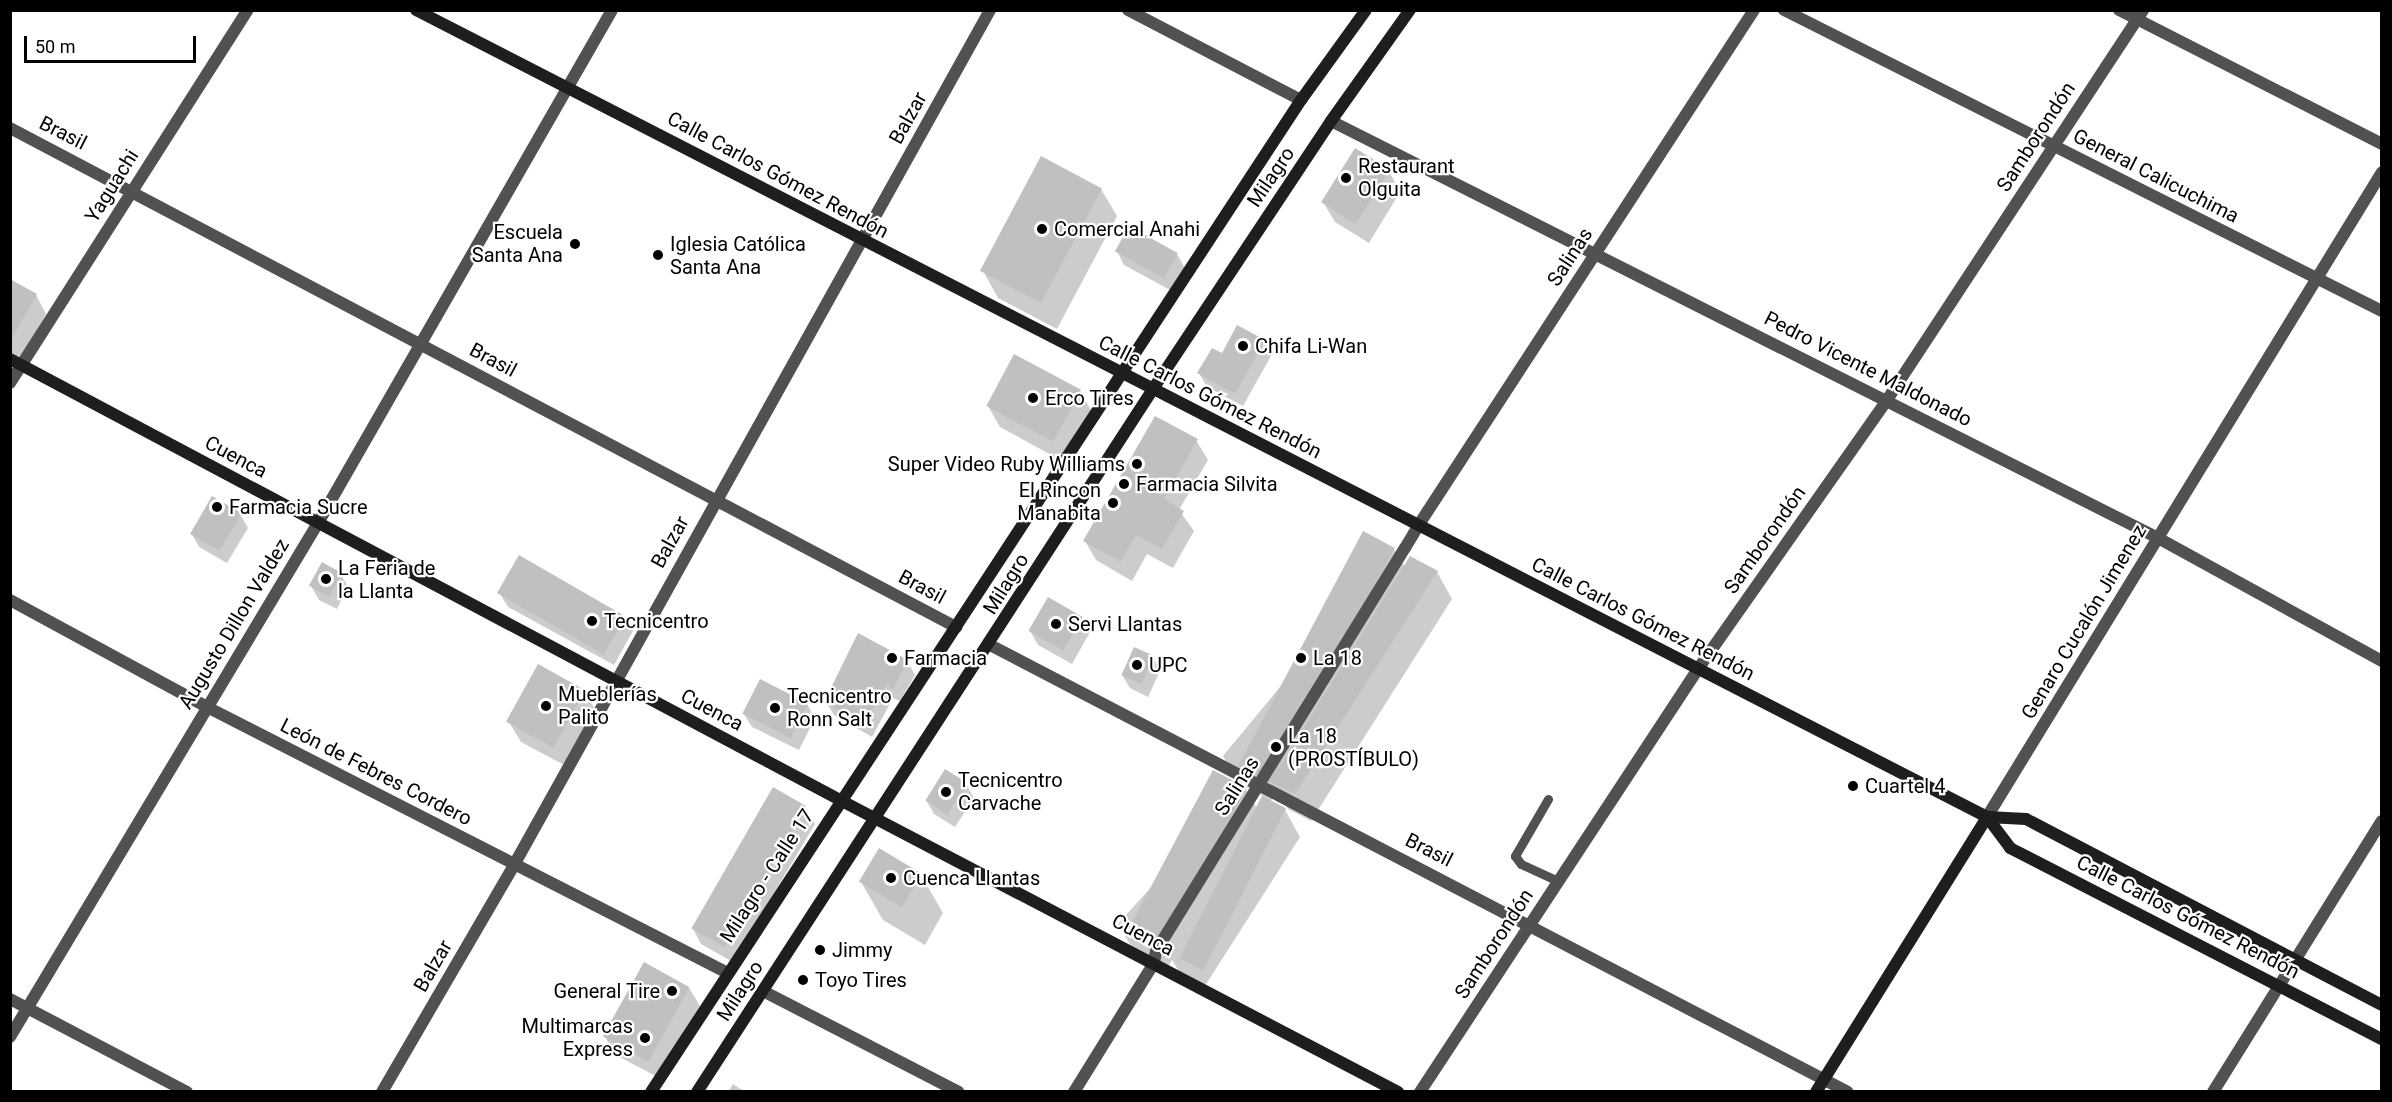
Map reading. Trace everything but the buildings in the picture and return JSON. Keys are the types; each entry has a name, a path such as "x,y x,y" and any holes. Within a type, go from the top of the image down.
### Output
{"main road":[{"name":"Calle Carlos Gómez Rendón","path":"416,10 861,241 1987,817 2026,819 2382,1005"},
{"name":"Milagro","path":"840,800 1301,100 1366,10"},
{"name":"Milagro","path":"697,1092 990,645 1153,389 1332,121 1410,10"},
{"name":"Cuenca","path":"16,362 840,800 1155,957 1398,1092"},
{"name":"Milagro - Calle 17","path":"728,973 840,800"},
{"name":"Calle Carlos Gómez Rendón","path":"1987,817 2010,848 2382,1039"},
{"name":"Genaro Cucalón Jimenez","path":"1816,1092 1987,817"},
{"name":"Milagro","path":"651,1092 728,973"}],"street":[{"name":"Yaguachi","path":"10,383 16,362 248,10"},
{"name":"Augusto Dillon Valdez","path":"10,1037 318,523 419,343 570,88 612,10"},
{"name":"Balzar","path":"382,1092 514,865 990,10"},
{"path":"1128,10 1301,100"},
{"name":"Salinas","path":"1074,1092 1418,525 1754,10"},
{"name":"General Calicuchima","path":"1784,10 2382,311"},
{"path":"2119,10 2140,15 2382,144"},
{"name":"Samborondón","path":"1420,1092 1698,669 1887,400 2140,15"},
{"name":"Pedro Vicente Maldonado","path":"1332,121 2158,538 2382,661"},
{"name":"Brasil","path":"10,128 956,627"},
{"name":"Genaro Cucalón Jimenez","path":"1987,817 2382,172"},
{"name":"León de Febres Cordero","path":"10,600 207,707 728,973"},
{"name":"Brasil","path":"990,645 1530,924 1848,1092"},
{"path":"2213,1092 2382,821"},
{"path":"763,991 959,1092"},
{"path":"10,999 187,1092"}],"lane":[{"path":"1548,799 1515,856 1521,864 1558,881"}],"place":[{"name":"Restaurant Olguita","path":"1346,178"},
{"name":"Comercial Anahi","path":"1042,229"},
{"name":"Escuela Santa Ana","path":"575,244"},
{"name":"Iglesia Católica Santa Ana","path":"658,255"},
{"name":"Chifa Li-Wan","path":"1243,346"},
{"name":"Erco Tires","path":"1033,398"},
{"name":"Super Video Ruby Williams","path":"1137,464"},
{"name":"Farmacia Silvita","path":"1124,484"},
{"name":"El Rincon Manabita","path":"1113,503"},
{"name":"Farmacia Sucre","path":"217,507"},
{"name":"La Feria de la Llanta","path":"326,579"},
{"name":"Tecnicentro","path":"592,621"},
{"name":"Servi Llantas","path":"1056,624"},
{"name":"Farmacia","path":"892,658"},
{"name":"La 18","path":"1301,658"},
{"name":"UPC","path":"1137,665"},
{"name":"Mueblerías Palito","path":"546,706"},
{"name":"Tecnicentro Ronn Salt","path":"775,708"},
{"name":"La 18 (PROSTÍBULO)","path":"1276,747"},
{"name":"Cuartel 4","path":"1853,786"},
{"name":"Tecnicentro Carvache","path":"946,792"},
{"name":"Cuenca Llantas","path":"891,878"},
{"name":"Jimmy","path":"820,950"},
{"name":"Toyo Tires","path":"803,980"},
{"name":"General Tire","path":"672,991"},
{"name":"Multimarcas Express","path":"645,1038"}]}
